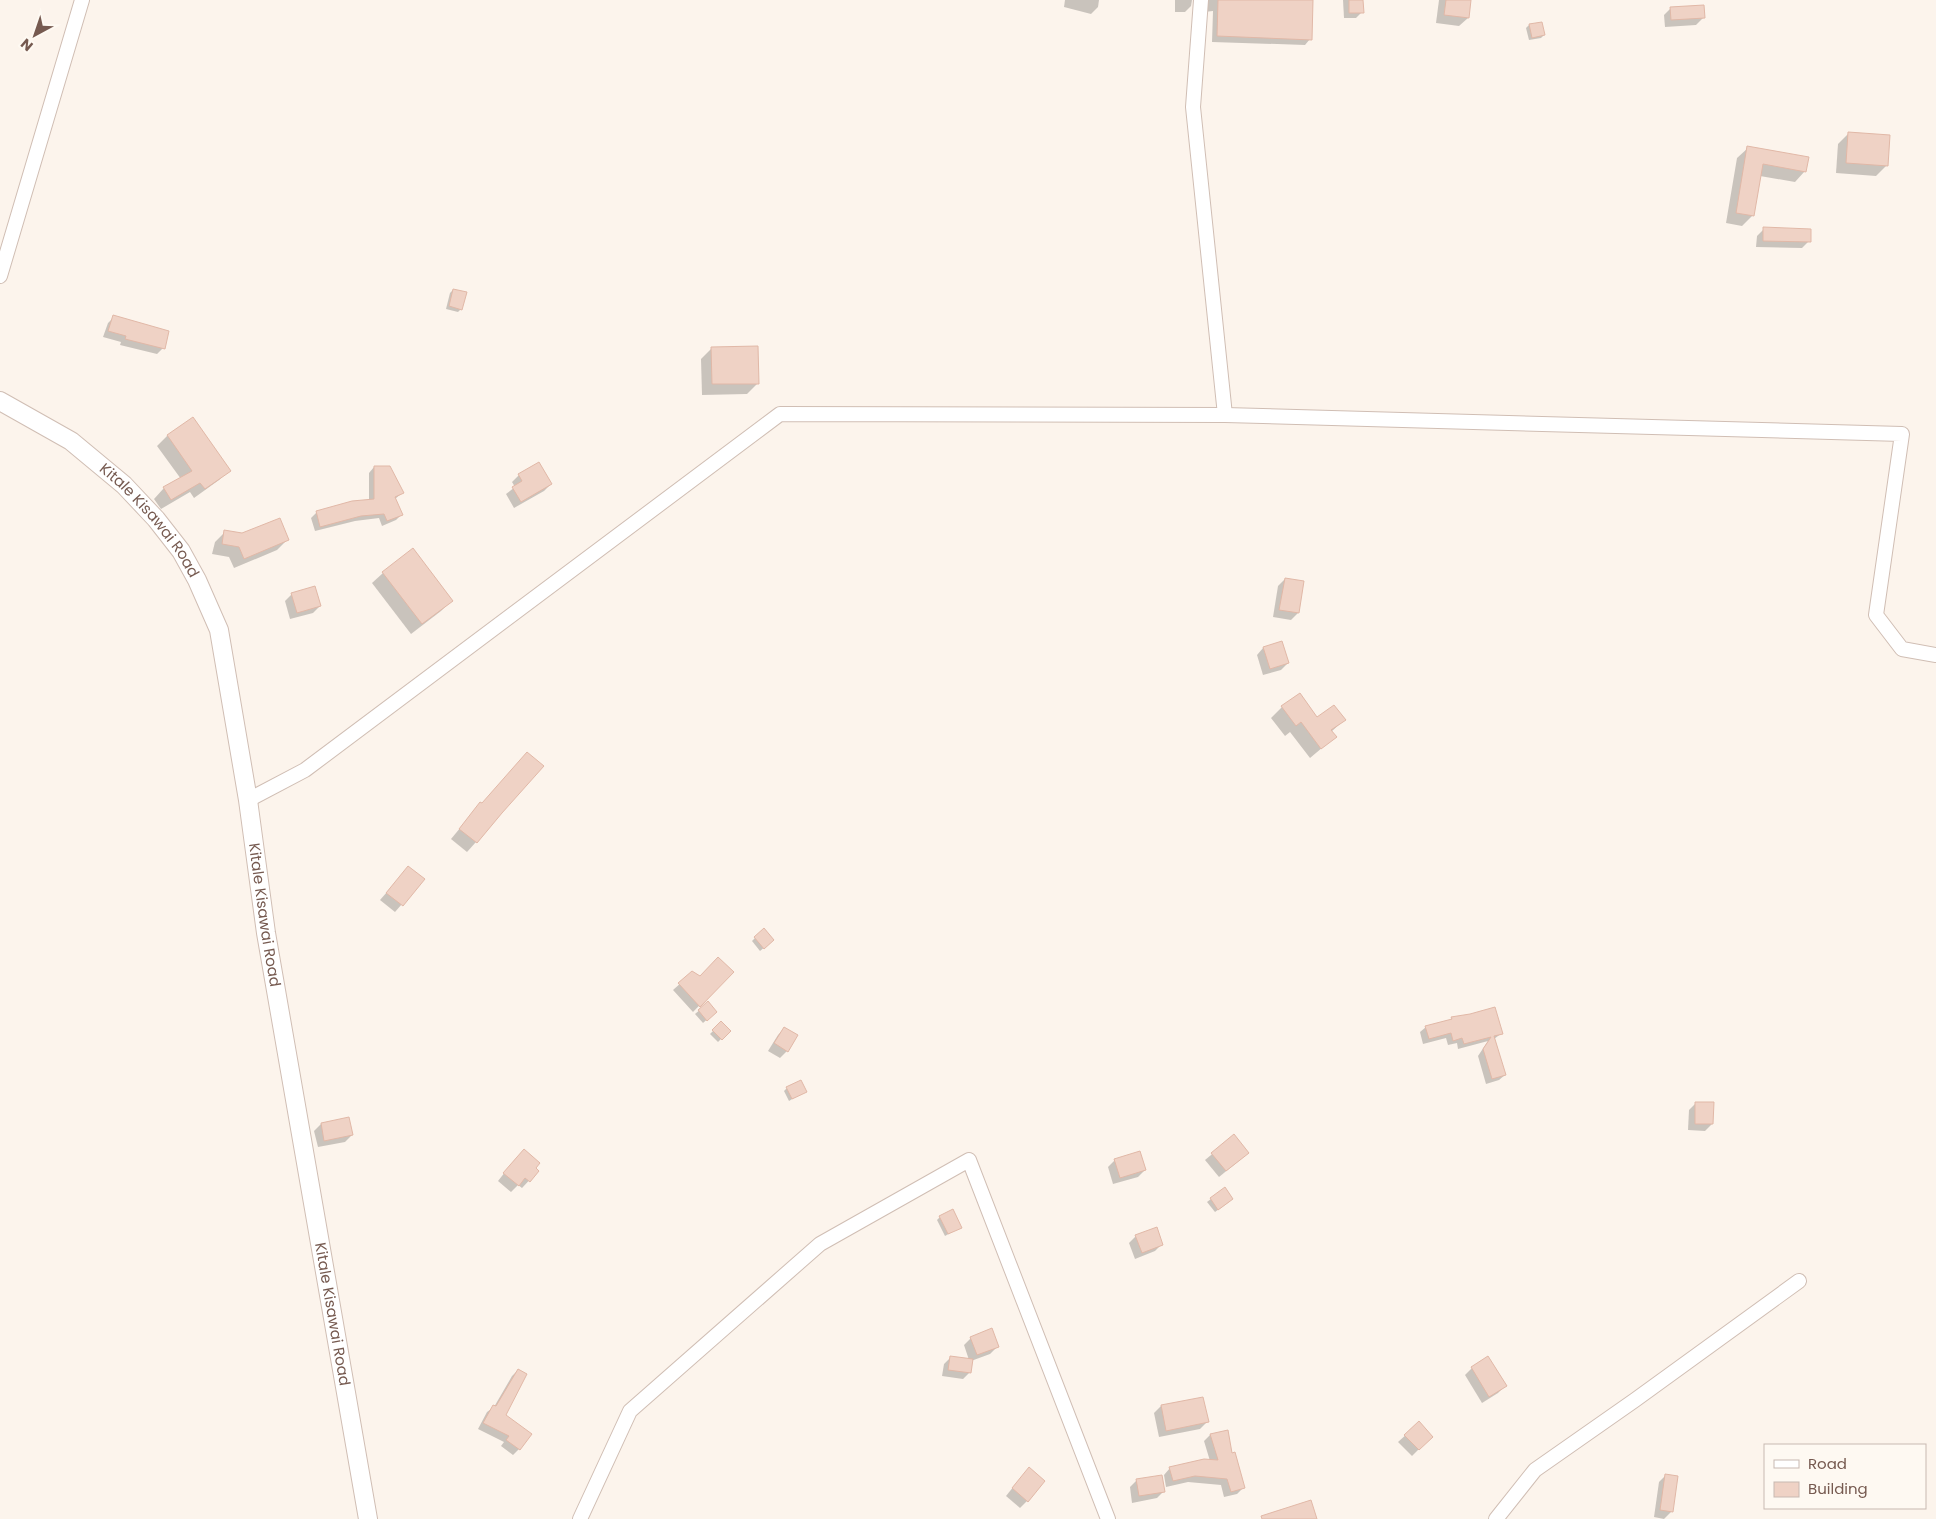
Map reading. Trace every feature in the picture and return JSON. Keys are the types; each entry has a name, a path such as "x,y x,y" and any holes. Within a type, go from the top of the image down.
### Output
{"street":[{"path":"0,276 82,0"},
{"path":"1201,0 1193,107 1225,415"},
{"name":"Kitale Kisawai Road","path":"0,401 71,441 124,485 156,519 181,551 197,580 219,630 248,800 266,933 368,1519"},
{"path":"248,800 305,770 780,414 1225,415 1902,434 1876,615 1902,649 1936,655"},
{"path":"580,1519 630,1411 820,1244 968,1160 1108,1519"},
{"path":"1496,1519 1535,1470 1635,1400 1798,1281"}],"building":[{"path":"1218,0 1313,0 1312,40 1217,36"},
{"path":"1349,0 1363,0 1364,13 1349,13"},
{"path":"1446,0 1471,0 1469,18 1444,15"},
{"path":"1704,5 1705,18 1671,20 1670,7"},
{"path":"1542,22 1545,35 1532,38 1529,24"},
{"path":"1848,132 1890,135 1888,166 1846,163"},
{"path":"1747,146 1809,157 1806,172 1763,164 1754,216 1736,213"},
{"path":"1763,227 1811,229 1811,242 1763,241"},
{"path":"453,289 467,292 462,310 449,306"},
{"path":"113,315 169,331 165,349 125,339 126,336 108,331"},
{"path":"758,346 759,384 712,384 711,347"},
{"path":"193,417 231,471 205,489 200,483 171,500 163,487 192,471 167,435"},
{"path":"539,462 552,484 521,502 512,487 522,481 518,474"},
{"path":"374,466 390,466 404,493 395,497 403,515 387,521 384,514 361,516 320,527 316,511 352,501 374,499"},
{"path":"280,518 289,540 244,559 239,547 222,544 224,530 242,533"},
{"path":"413,548 453,601 422,624 382,572"},
{"path":"1285,578 1304,581 1299,613 1279,610"},
{"path":"315,586 321,606 297,613 291,593"},
{"path":"1282,641 1289,663 1270,669 1263,647"},
{"path":"1300,693 1317,717 1334,705 1346,720 1331,730 1337,737 1321,749 1301,722 1296,726 1281,706"},
{"path":"527,752 544,766 477,843 459,829 480,802 482,803"},
{"path":"408,866 425,879 403,906 386,893"},
{"path":"764,928 774,940 764,949 754,937"},
{"path":"718,957 734,972 700,1007 678,983 692,971 700,976"},
{"path":"708,1001 717,1012 707,1021 698,1010"},
{"path":"1495,1007 1503,1034 1494,1036 1506,1075 1492,1079 1483,1049 1491,1037 1464,1044 1462,1038 1453,1041 1451,1033 1429,1039 1425,1026 1452,1019 1451,1017"},
{"path":"721,1021 731,1031 722,1040 712,1030"},
{"path":"784,1027 798,1035 788,1052 774,1043"},
{"path":"801,1080 807,1092 792,1099 786,1087"},
{"path":"1695,1102 1714,1102 1713,1124 1695,1124"},
{"path":"349,1117 353,1135 324,1141 321,1123"},
{"path":"1234,1134 1249,1153 1226,1171 1211,1153"},
{"path":"524,1149 540,1163 536,1168 539,1171 530,1182 525,1178 519,1186 503,1173"},
{"path":"1140,1151 1146,1170 1120,1178 1114,1159"},
{"path":"1225,1187 1233,1199 1218,1210 1210,1198"},
{"path":"953,1209 962,1228 948,1234 939,1216"},
{"path":"1157,1227 1163,1245 1142,1253 1135,1235"},
{"path":"992,1328 999,1347 977,1355 970,1337"},
{"path":"950,1356 973,1359 971,1373 948,1370"},
{"path":"1488,1356 1507,1386 1489,1397 1471,1367"},
{"path":"518,1369 527,1374 506,1415 532,1434 520,1450 506,1440 509,1436 483,1423 493,1405 496,1406"},
{"path":"1203,1397 1209,1422 1166,1431 1161,1405"},
{"path":"1419,1421 1433,1437 1419,1450 1404,1435"},
{"path":"1228,1430 1232,1453 1235,1452 1245,1488 1231,1492 1227,1479 1195,1476 1173,1481 1169,1467 1204,1459 1218,1460 1210,1434"},
{"path":"1029,1467 1045,1481 1028,1502 1012,1488"},
{"path":"1665,1474 1678,1476 1673,1512 1660,1510"},
{"path":"1162,1475 1165,1492 1139,1496 1136,1479"},
{"path":"1311,1500 1317,1519 1262,1519 1261,1516"}]}
